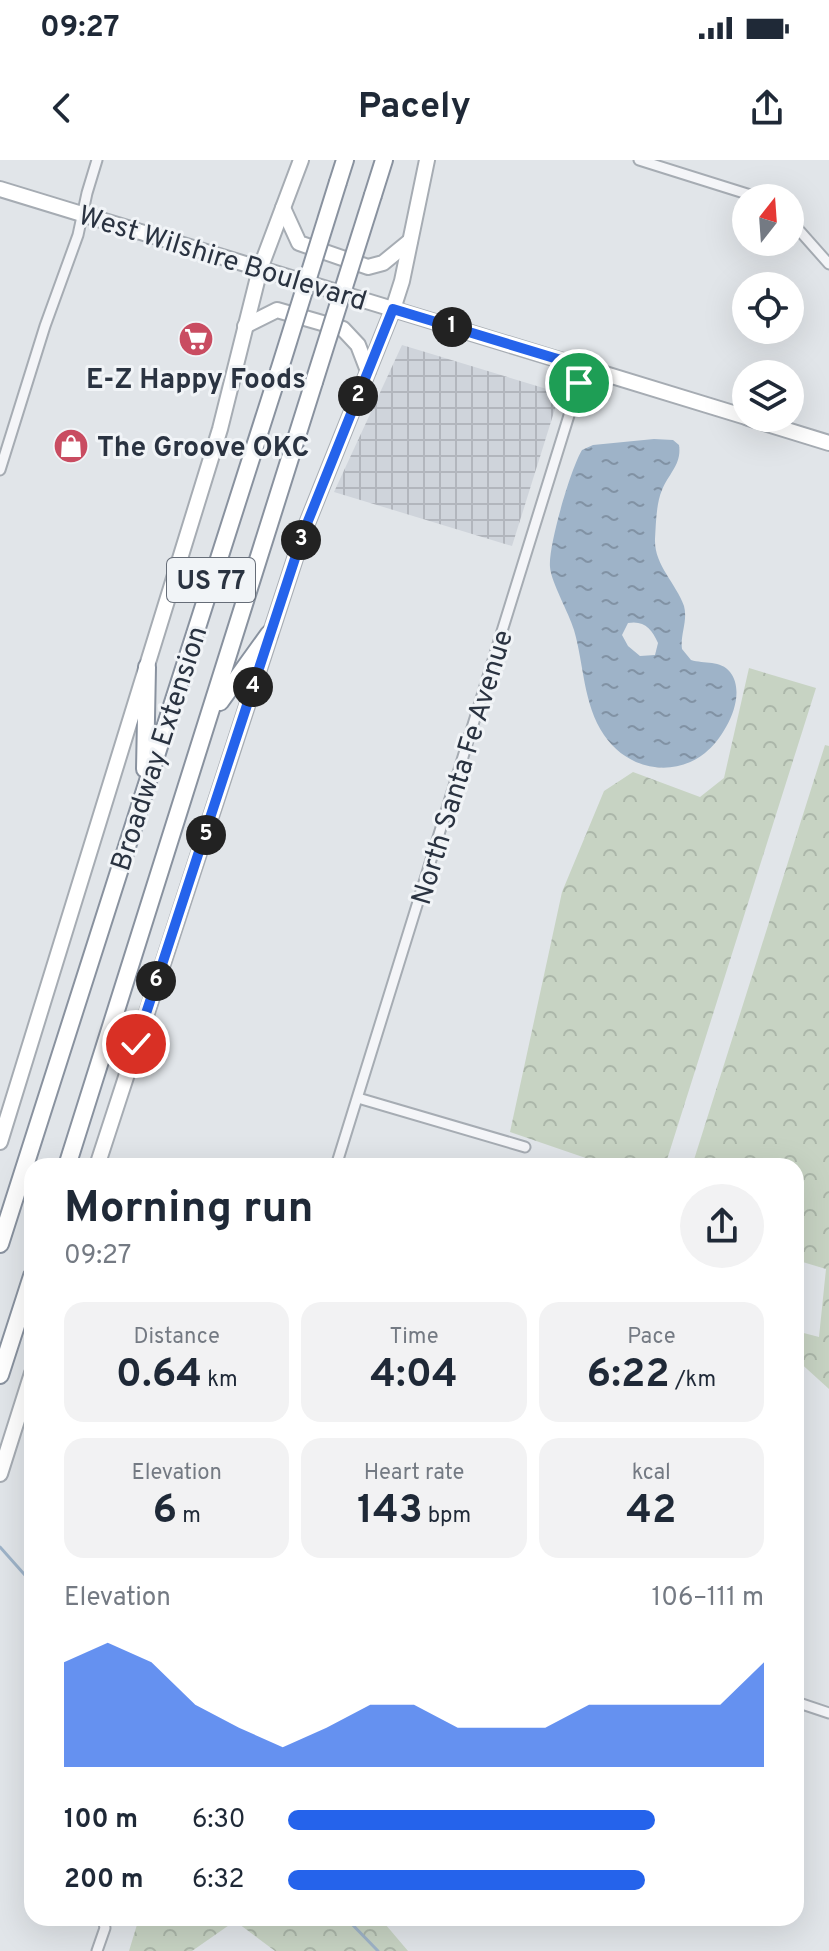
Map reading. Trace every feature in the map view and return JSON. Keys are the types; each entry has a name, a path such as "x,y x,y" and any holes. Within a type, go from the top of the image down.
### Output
{"highway":[{"name":"Broadway Extension","path":"27,1158 345,160"},
{"name":"Broadway Extension","path":"70,1158 384,160"},
{"path":"211,716 269,634"},
{"path":"144,788 147,667"},
{"name":"Broadway Extension","path":"0,1244 24,1168"},
{"path":"0,1375 24,1301"}],"main road":[{"name":"Broadway Extension","path":"0,1142 220,429 260,269 301,160"},
{"path":"100,1158 304,531 393,309 427,160"},
{"name":"West Wilshire Boulevard","path":"0,189 732,413"},
{"path":"283,208 299,243 368,267 383,263 410,241"},
{"path":"245,326 277,310 343,329 358,345 368,371"},
{"name":"West Wilshire Boulevard","path":"793,432 829,443"},
{"path":"0,1474 24,1398"}],"street":[{"path":"0,470 45,326 78,235 97,160"},
{"path":"639,160 732,189"},
{"path":"804,236 829,264"},
{"name":"North Santa Fe Avenue","path":"339,1158 584,367"},
{"path":"358,1098 525,1147"},
{"path":"804,1705 829,1713"},
{"path":"97,1951 105,1926"}],"shaded area":[{"path":"402,345 560,393 512,546 334,492"}],"green space":[{"path":"749,668 816,688 668,1158 586,1158 510,1132 562,892 604,791 633,772 700,797 724,778"},
{"path":"825,745 829,746 829,1389 804,1366 804,1333 819,1337 826,1269 804,1262 804,1158 695,1158"},
{"path":"137,1926 228,1926 192,1951 129,1951"},
{"path":"242,1926 387,1926 408,1951 275,1951"}],"water":[{"path":"654,439 673,440 679,445 677,463 659,501 655,539 658,557 684,606 682,649 691,660 726,668 735,681 736,692 732,715 720,737 705,753 679,766 665,768 637,762 614,747 604,735 588,697 574,630 551,573 550,557 556,525 567,489 582,450 593,445","holes":["628,623 643,624 653,634 658,643 655,655 640,656 628,646 622,635"]}],"waterway":[{"path":"0,1547 24,1574"},
{"path":"354,1926 378,1951"}],"place":[{"name":"E-Z Happy Foods","path":"196,339"},
{"name":"The Groove OKC","path":"71,446"}],"route":[{"path":"136,1044 304,531 393,309 584,367 579,383"}]}
